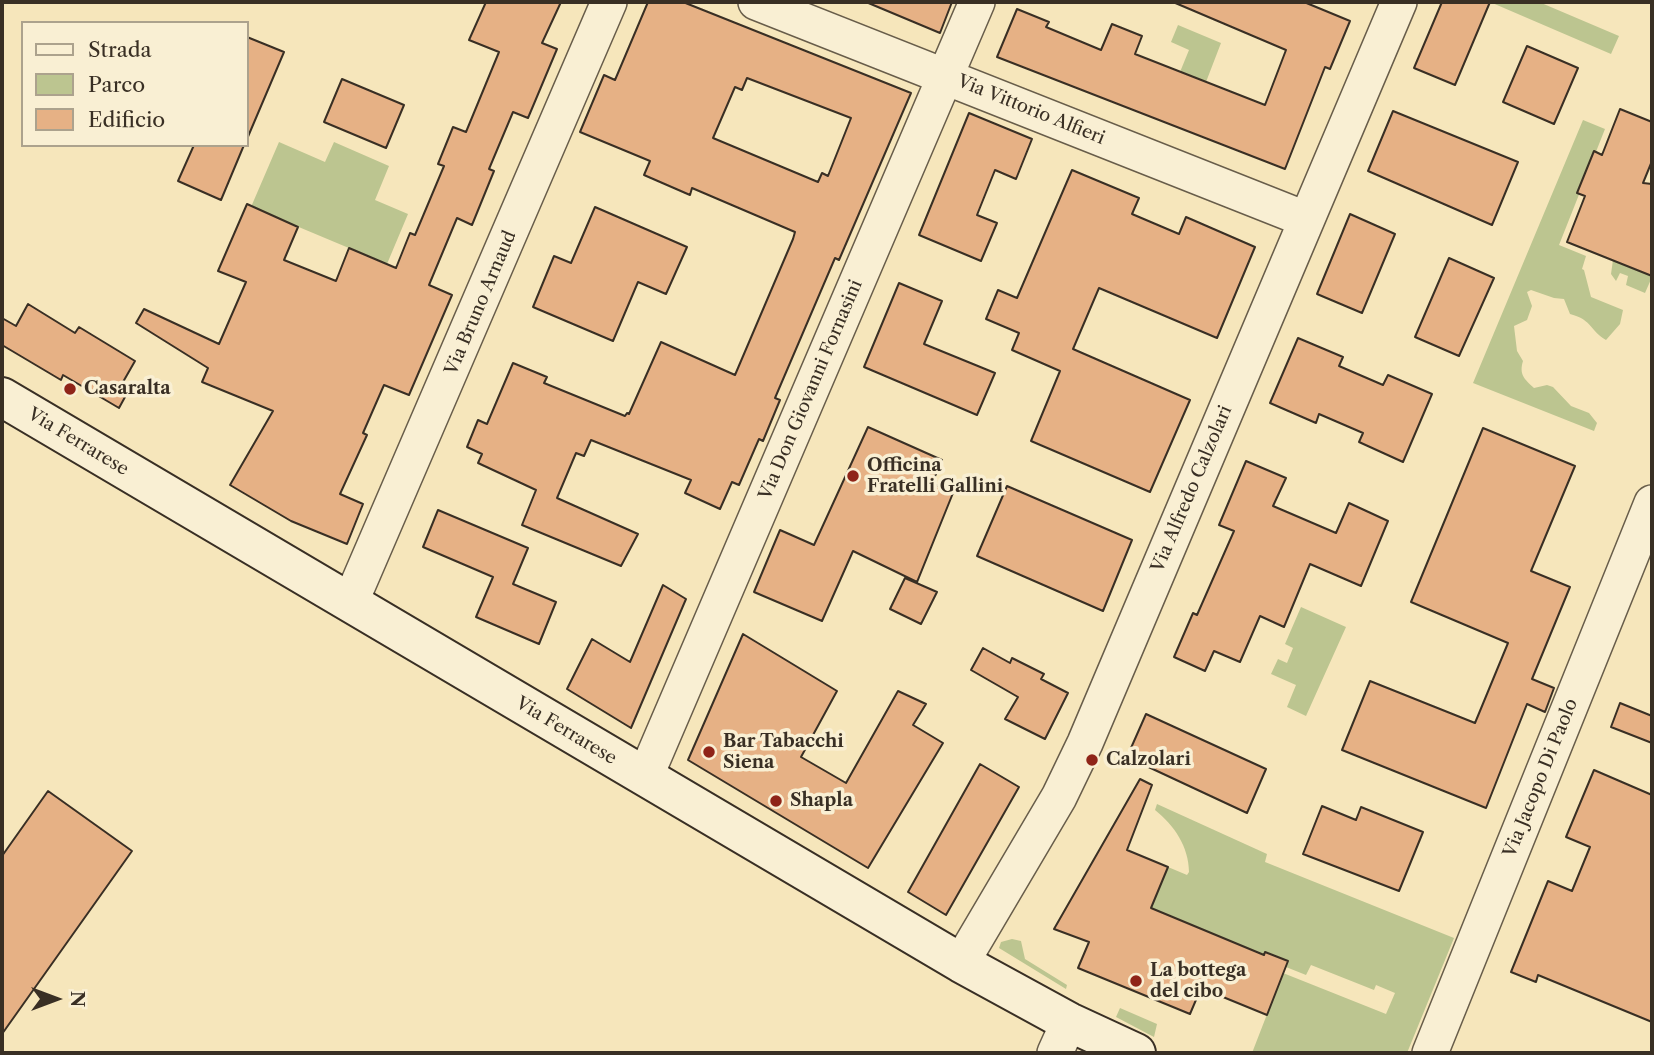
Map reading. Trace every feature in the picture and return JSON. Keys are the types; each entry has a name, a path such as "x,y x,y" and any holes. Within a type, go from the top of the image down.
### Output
{"main road":[{"name":"Via Ferrarese","path":"2,397 961,963 1062,1038 1136,1053"}],"street":[{"name":"Via Bruno Arnaud","path":"350,603 610,2"},
{"name":"Via Vittorio Alfieri","path":"756,2 1305,219"},
{"name":"Via Don Giovanni Fornasini","path":"645,777 977,2"},
{"name":"Via Alfredo Calzolari","path":"961,963 1059,797 1085,743 1399,2"},
{"name":"Via Jacopo Di Paolo","path":"1430,1053 1652,503"}],"green space":[{"path":"1490,2 1539,2 1619,36 1611,54"},
{"path":"1178,25 1221,43 1206,82 1180,72 1189,50 1171,42"},
{"path":"1583,120 1605,129 1559,245 1586,256 1582,269 1591,297 1623,310 1620,324 1606,340 1583,319 1570,314 1564,299 1531,290 1527,292 1532,306 1527,320 1514,326 1517,351 1523,361 1522,373 1525,379 1534,388 1547,385 1553,387 1571,406 1589,413 1597,423 1594,431 1473,383"},
{"path":"279,142 325,162 334,142 389,166 375,200 408,214 387,264 251,207"},
{"path":"1630,236 1652,245 1652,277 1645,293 1626,285 1628,276 1620,273 1616,281 1611,274 1613,260"},
{"path":"1301,607 1346,627 1306,716 1287,707 1296,685 1271,674 1278,659 1287,663 1293,648 1285,644"},
{"path":"1157,804 1267,854 1265,862 1454,938 1407,1053 1252,1053 1283,973 1386,1014 1395,993 1376,985 1374,990 1311,965 1306,975 1286,967 1288,961 1266,952 1264,955 1151,908 1168,867 1187,875 1189,872 1183,845 1168,822 1155,810"},
{"path":"1012,939 1021,941 1025,959 1067,985 1066,989 999,948 1001,942"},
{"path":"1120,1008 1157,1024 1154,1037 1116,1017"}],"building":[{"path":"486,2 561,2 542,43 557,49 528,118 513,112 489,169 494,171 472,225 457,218 429,285 452,295 409,395 384,385 363,433 367,435 340,494 363,504 347,544 291,521 230,485 273,411 202,382 208,368 136,323 144,309 219,344 246,282 218,271 247,204 298,227 284,260 336,281 349,248 396,268 410,233 415,235 444,166 438,164 453,127 466,132 499,52 469,40"},
{"path":"648,2 683,2 911,93 839,260 835,258 775,398 780,400 763,441 759,439 739,485 732,482 720,509 685,493 691,480 591,440 584,456 576,453 557,498 638,534 621,566 522,525 536,490 478,463 482,454 467,447 478,420 487,424 513,363 547,377 544,383 625,416 629,414 661,342 735,375 795,232 692,188 690,195 644,175 650,161 580,132 604,75 615,80","holes":["747,78 851,118 828,176 822,173 818,182 713,138 735,87 742,90"]},
{"path":"866,2 952,2 940,33"},
{"path":"1173,2 1304,2 1350,21 1330,69 1325,67 1285,169 997,57 1017,9 1049,22 1046,27 1101,50 1112,24 1142,36 1135,54 1265,105 1286,50"},
{"path":"1442,2 1490,2 1455,85 1414,68"},
{"path":"248,37 284,52 248,137"},
{"path":"1527,46 1578,68 1554,124 1503,102"},
{"path":"342,79 404,105 386,148 324,122"},
{"path":"1620,109 1652,122 1652,161 1643,183 1652,184 1652,276 1567,242 1585,196 1577,193 1594,151 1602,155"},
{"path":"1393,111 1518,162 1492,225 1368,171"},
{"path":"969,113 1032,139 1016,179 995,170 977,215 997,223 981,261 919,235"},
{"path":"193,147 243,147 221,200 178,181"},
{"path":"1072,170 1139,198 1132,214 1179,234 1186,217 1255,247 1217,338 1099,288 1073,349 1190,400 1150,492 1031,441 1060,371 1012,350 1019,333 986,319 998,290 1017,298"},
{"path":"595,207 687,247 666,294 638,282 613,341 533,307 554,256 571,263"},
{"path":"1350,214 1395,234 1362,313 1317,294"},
{"path":"1449,258 1494,278 1459,356 1415,337"},
{"path":"899,283 942,301 924,344 995,373 977,415 864,367"},
{"path":"28,304 75,333 79,327 135,361 123,382 131,386 119,408 63,375 61,380 2,345 2,318 16,326"},
{"path":"1298,338 1343,357 1339,366 1383,385 1388,375 1432,394 1403,462 1359,442 1363,433 1319,414 1316,423 1270,403"},
{"path":"868,427 942,460 932,483 953,493 917,582 853,551 822,621 754,592 780,530 814,545"},
{"path":"1483,428 1575,466 1531,571 1570,587 1532,679 1554,688 1545,712 1527,704 1486,808 1342,750 1370,681 1475,723 1508,643 1411,602"},
{"path":"1246,461 1286,478 1273,506 1336,533 1349,503 1388,521 1361,586 1310,564 1284,627 1260,616 1240,662 1214,651 1205,671 1174,657 1193,613 1197,615 1234,531 1219,525"},
{"path":"1007,486 1132,540 1103,611 977,556"},
{"path":"438,510 528,548 513,584 556,602 539,644 476,617 493,577 423,547"},
{"path":"905,578 937,592 921,624 890,609"},
{"path":"663,585 686,599 631,728 567,689 592,639 630,662"},
{"path":"743,634 837,691 801,757 846,783 898,691 926,704 913,725 943,743 868,868 688,760"},
{"path":"983,648 1010,663 1012,658 1044,674 1041,679 1068,693 1045,739 1005,719 1018,697 971,670"},
{"path":"1620,703 1652,716 1652,743 1611,727"},
{"path":"1146,714 1266,769 1247,813 1127,757"},
{"path":"980,764 1019,787 946,915 908,892"},
{"path":"1594,770 1652,795 1652,1022 1538,975 1536,982 1511,972 1548,881 1572,891 1590,847 1566,837"},
{"path":"1140,779 1152,785 1127,850 1168,867 1151,908 1264,955 1265,952 1288,961 1267,1015 1201,988 1190,1014 1078,968 1089,942 1054,929"},
{"path":"48,791 132,851 2,1034 2,856"},
{"path":"1322,806 1356,820 1361,807 1423,832 1399,891 1303,854"}],"place":[{"name":"Casaralta","path":"70,389"},
{"name":"Officina Fratelli Gallini","path":"853,476"},
{"name":"Bar Tabacchi Siena","path":"709,752"},
{"name":"Calzolari","path":"1092,760"},
{"name":"Shapla","path":"776,801"},
{"name":"La bottega del cibo","path":"1136,981"}]}
